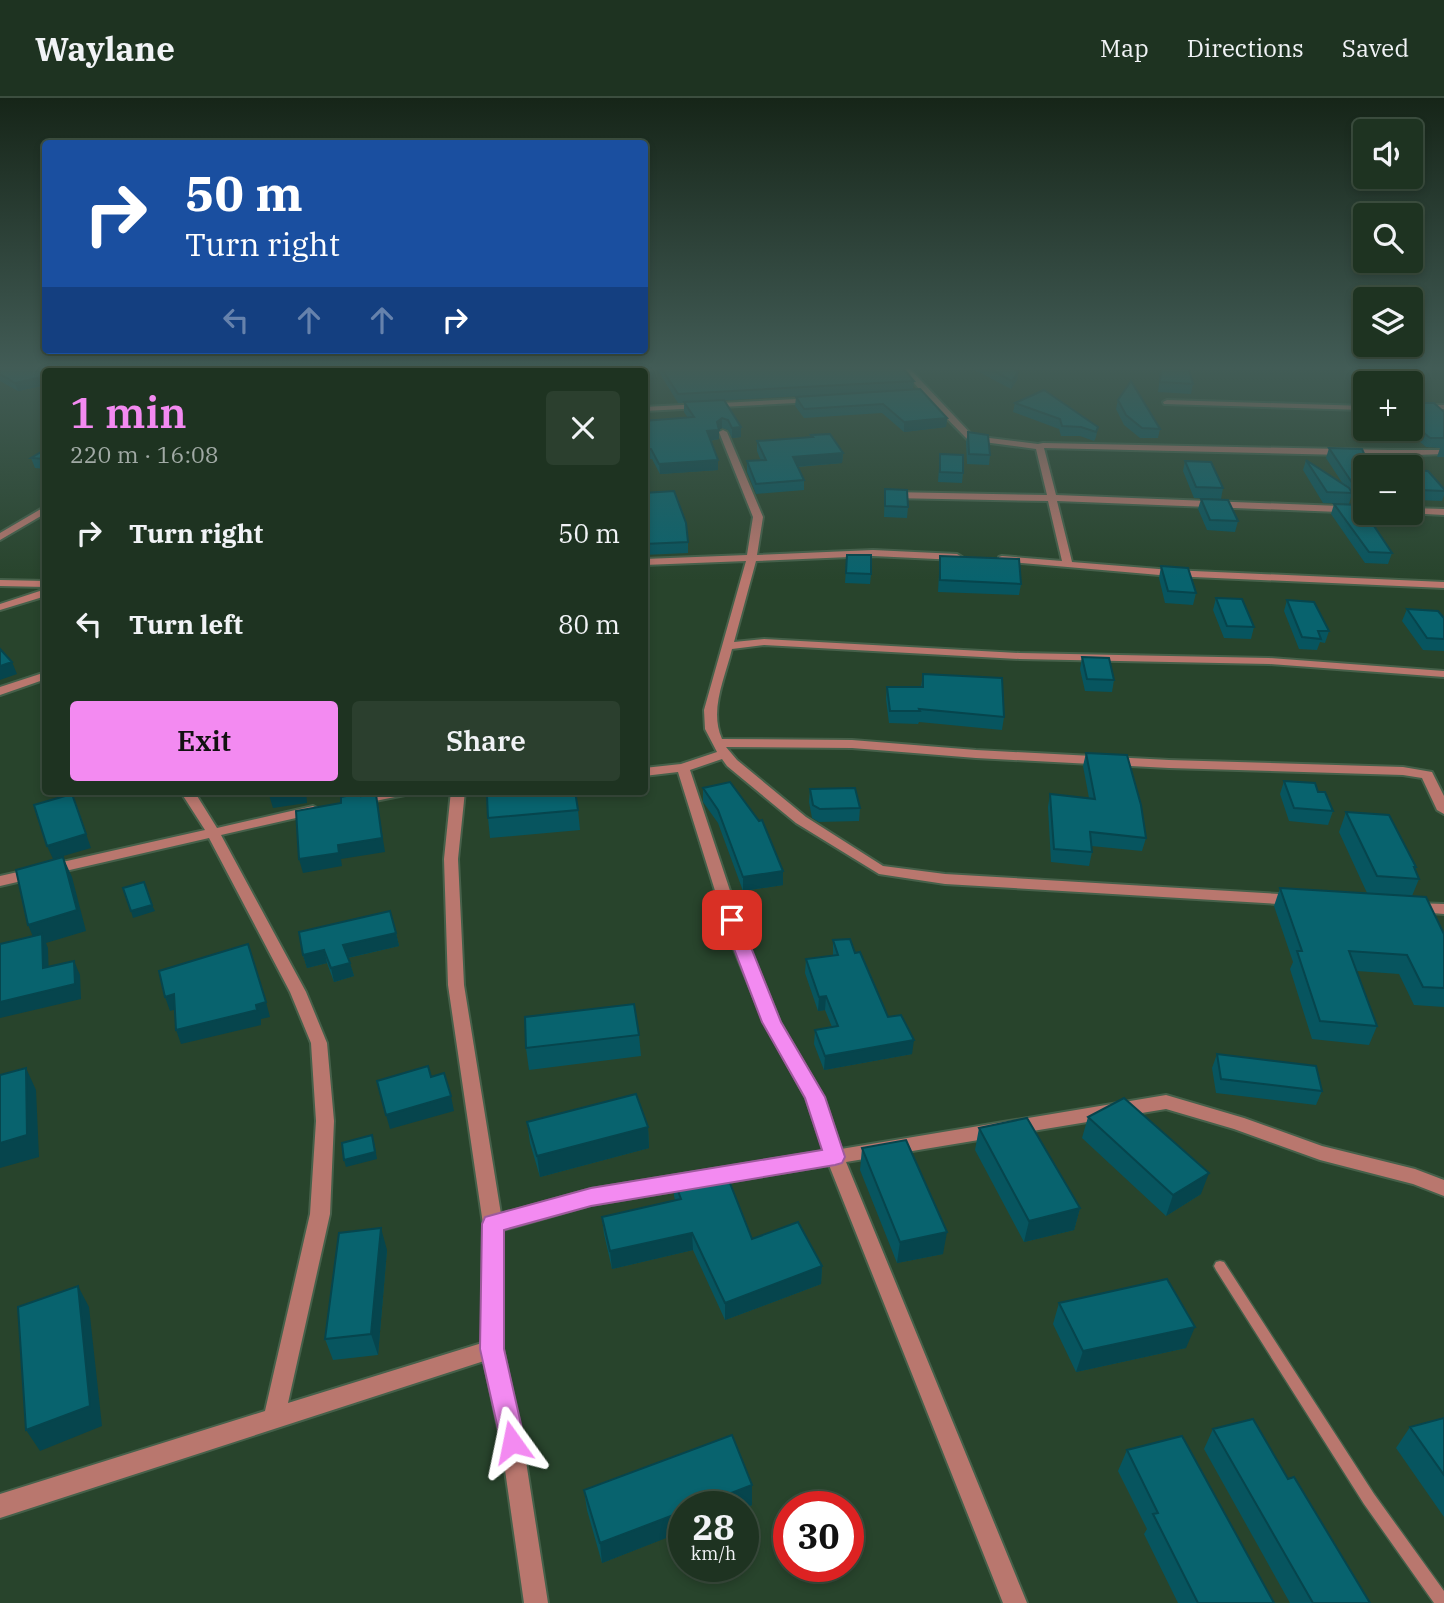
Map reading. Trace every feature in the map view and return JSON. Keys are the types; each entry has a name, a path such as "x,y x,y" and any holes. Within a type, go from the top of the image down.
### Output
{"street":[{"path":"726,439 758,517 752,557 710,710 711,729 720,749 801,820 879,870 945,879 1307,901"},
{"path":"980,439 1040,447 1444,452"},
{"path":"1040,447 1068,565"},
{"path":"887,495 1051,498 1353,510"},
{"path":"0,537 42,511"},
{"path":"1423,511 1444,512"},
{"path":"648,562 873,553 969,557"},
{"path":"994,559 1212,576 1444,585"},
{"path":"0,583 42,584"},
{"path":"0,607 42,593"},
{"path":"726,646 764,642 1020,656 1202,658 1444,674"},
{"path":"0,691 42,676"},
{"path":"648,772 683,768 720,749 852,744 976,754 1403,771 1444,776"},
{"path":"683,768 739,942 772,1022 815,1097 835,1157 1015,1603"},
{"path":"1427,775 1444,810"},
{"path":"190,795 212,831 298,992 319,1044 325,1121 320,1214 274,1418"},
{"path":"0,881 212,831 384,795"},
{"path":"458,795 450,859 456,985 493,1224 492,1349 512,1442 536,1603"},
{"path":"1403,907 1444,909"},
{"path":"493,1224 591,1197 1166,1102 1238,1123 1320,1153 1415,1177 1444,1188"},
{"path":"0,1506 492,1349"}],"lane":[{"path":"1220,1266 1369,1499 1443,1603"}],"building":[{"path":"648,439 710,439 718,460 659,464 651,449 648,449"},
{"path":"834,439 843,453 793,457 804,480 756,484 747,461 766,460 757,441"},
{"path":"968,439 988,439 990,455 969,454"},
{"path":"1329,448 1362,449 1365,455 1353,455 1353,484"},
{"path":"42,451 42,459 31,458"},
{"path":"940,454 963,455 963,473 940,472"},
{"path":"1306,460 1349,488 1352,493 1327,492"},
{"path":"1185,461 1211,462 1223,488 1196,487"},
{"path":"1423,471 1428,471 1444,491 1423,490"},
{"path":"885,489 907,490 908,507 885,506"},
{"path":"674,491 686,523 688,542 648,544 648,493"},
{"path":"1201,499 1228,500 1238,521 1210,520"},
{"path":"1334,504 1353,505 1353,525 1373,525 1392,553 1369,552"},
{"path":"847,555 871,555 871,574 846,573"},
{"path":"940,556 1019,559 1021,584 940,580"},
{"path":"1161,566 1188,568 1196,593 1168,591"},
{"path":"1216,598 1242,599 1254,627 1227,626"},
{"path":"1287,600 1314,602 1329,631 1318,631 1321,639 1302,637"},
{"path":"1407,609 1438,611 1444,618 1444,639 1427,638"},
{"path":"0,649 12,662 0,666"},
{"path":"1082,657 1109,658 1114,680 1087,679"},
{"path":"923,674 1002,678 1004,717 919,709 920,711 890,711 887,687 923,687"},
{"path":"1086,753 1127,755 1141,805 1146,838 1090,832 1092,852 1054,849 1050,794 1095,799"},
{"path":"1284,781 1315,783 1318,792 1325,792 1333,811 1294,808"},
{"path":"730,782 759,821 762,820 783,871 743,877 718,810 703,788"},
{"path":"855,788 860,808 820,809 813,805 810,789"},
{"path":"72,795 86,834 47,846 34,805"},
{"path":"376,795 382,838 338,845 339,853 299,859 296,811 341,803 341,797"},
{"path":"576,795 578,810 488,818 487,796"},
{"path":"1346,812 1389,815 1416,867 1419,879 1377,876"},
{"path":"63,857 77,910 28,925 16,870"},
{"path":"144,882 152,905 131,911 123,888"},
{"path":"1280,888 1426,897 1444,934 1444,988 1423,987 1407,955 1349,951 1377,1026 1320,1021 1297,951 1302,951"},
{"path":"390,911 396,933 343,945 350,963 331,968 324,950 303,955 299,932"},
{"path":"42,934 43,968 74,961 75,984 0,1002 0,944"},
{"path":"850,939 855,953 860,952 888,1017 901,1015 914,1040 825,1056 815,1030 838,1026 826,996 819,997 806,959 838,955 833,940"},
{"path":"248,944 266,1002 256,1005 257,1010 176,1030 174,994 165,997 159,971"},
{"path":"634,1004 639,1035 526,1048 525,1017"},
{"path":"1217,1054 1316,1066 1322,1091 1221,1079"},
{"path":"428,1066 431,1077 444,1073 451,1096 386,1115 377,1081"},
{"path":"26,1068 27,1135 0,1143 0,1075"},
{"path":"636,1094 648,1127 537,1156 527,1122"},
{"path":"1124,1098 1209,1173 1173,1195 1088,1117"},
{"path":"1027,1118 1080,1208 1029,1221 979,1128"},
{"path":"372,1135 375,1152 344,1160 342,1143"},
{"path":"906,1140 947,1232 900,1242 862,1148"},
{"path":"724,1168 752,1239 798,1222 822,1266 725,1303 692,1233 610,1251 602,1217 681,1199 673,1178"},
{"path":"381,1228 371,1334 325,1339 339,1233"},
{"path":"1167,1279 1195,1327 1083,1351 1059,1303"},
{"path":"78,1286 90,1406 26,1430 18,1307"},
{"path":"1444,1418 1444,1475 1410,1427"},
{"path":"1253,1419 1288,1479 1294,1477 1370,1603 1313,1603 1213,1429"},
{"path":"732,1435 752,1485 736,1491 668,1491 668,1517 600,1543 584,1490"},
{"path":"1182,1436 1274,1603 1198,1603 1153,1514 1158,1513 1127,1450"}],"route":[{"path":"512,1442 492,1349 493,1224 591,1197 835,1157 815,1097 772,1022 732,920"}]}
